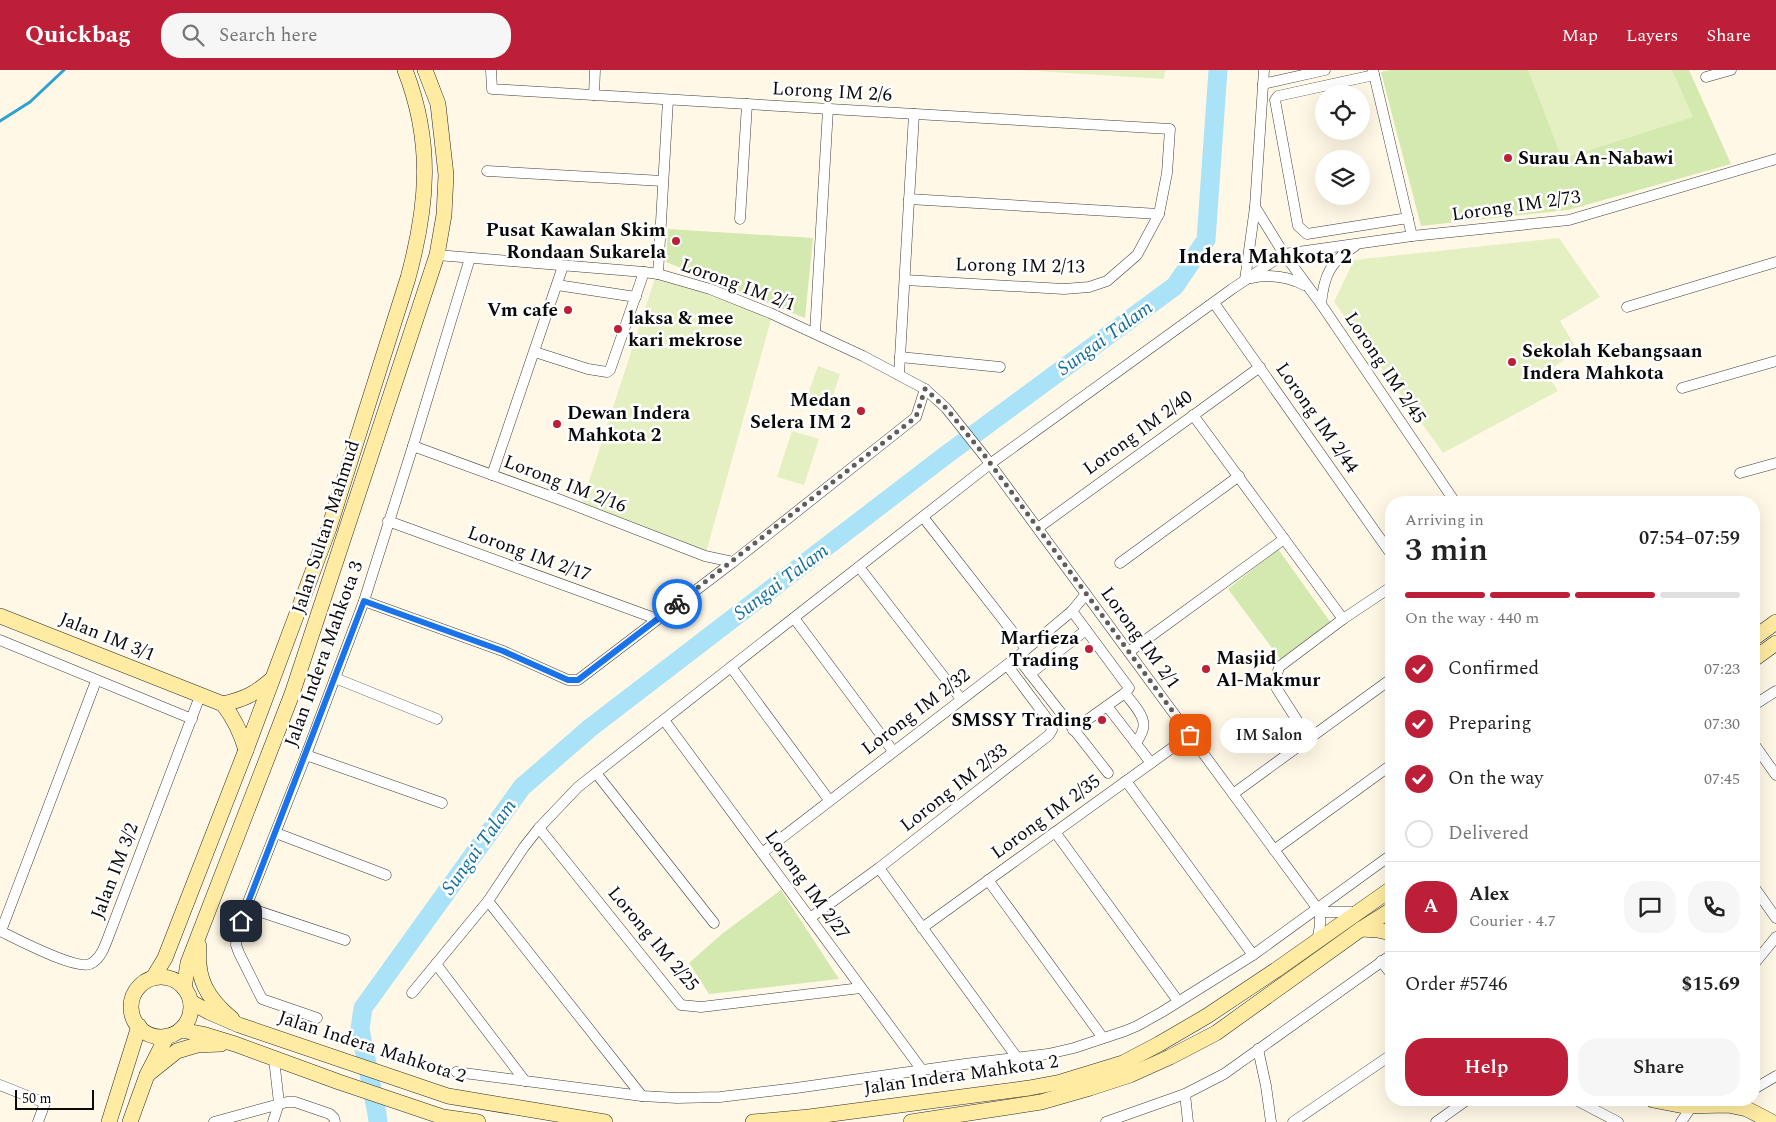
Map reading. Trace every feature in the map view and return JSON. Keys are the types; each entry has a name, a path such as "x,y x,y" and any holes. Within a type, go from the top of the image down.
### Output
{"main road":[{"name":"Jalan Sultan Mahmud","path":"152,978 164,958 246,750 332,518 416,249 424,205 424,146 421,124 405,70"},
{"name":"Jalan Sultan Mahmud","path":"184,988 188,963 292,694 437,255 444,215 446,175 438,104 425,70"},
{"name":"Jalan IM 3/1","path":"0,616 223,704"},
{"path":"1760,634 1776,622"},
{"path":"1760,655 1776,643"},
{"path":"246,750 232,716 223,704 244,699 255,693 274,677"},
{"name":"Jalan Indera Mahkota 2","path":"753,1122 809,1117 1029,1088 1061,1082 1123,1062 1207,1016 1385,893"},
{"name":"Jalan Indera Mahkota 2","path":"911,1122 1041,1102 1130,1075 1170,1058 1216,1033 1385,914"},
{"path":"1361,929 1385,932"},
{"path":"199,937 200,977 209,995 239,1025"},
{"path":"181,1030 189,1017 191,1002 184,988 170,978 152,978 144,983 132,998 131,1008 139,1026 152,1035 167,1036 181,1030 202,1034 443,1117 478,1122"},
{"name":"Jalan Indera Mahkota 2","path":"191,1002 239,1025 448,1096 605,1122"},
{"path":"1207,1016 1208,1027 1216,1033"},
{"path":"109,1122 139,1026"},
{"path":"130,1122 147,1075 167,1036"},
{"path":"147,1075 177,1052 190,1047 197,1045 235,1044"},
{"path":"1741,1106 1772,1122"}],"street":[{"name":"Lorong IM 2/6","path":"491,70 492,89 1170,129"},
{"path":"594,95 595,70"},
{"path":"1245,280 1255,207 1264,70"},
{"path":"1263,84 1325,70"},
{"path":"1706,77 1731,70"},
{"path":"1408,218 1307,234 1298,226 1275,100 1278,96 1373,72 1408,218 1412,236"},
{"path":"658,274 668,100"},
{"path":"740,219 747,104"},
{"path":"815,333 828,109"},
{"path":"899,375 914,114"},
{"name":"Lorong IM 2/13","path":"904,280 1064,289 1089,287 1108,282 1137,255 1159,214 1167,173 1170,129"},
{"name":"Lorong IM 2/73","path":"1284,254 1412,236 1569,220 1776,159"},
{"path":"486,171 663,181"},
{"path":"909,199 1159,214"},
{"name":"Lorong IM 2/45","path":"1255,207 1284,254 1321,304 1451,496"},
{"path":"1321,304 1327,273 1334,262 1358,244"},
{"path":"412,994 488,900 539,828 562,802 596,773 923,517 988,460 1284,254"},
{"name":"Lorong IM 2/1","path":"437,255 658,274 710,289 815,333 925,389 946,408 988,460 1319,910"},
{"name":"Jalan Indera Mahkota 3","path":"317,1018 262,999 236,945 237,935 246,907 364,601 470,258"},
{"path":"1627,307 1776,262"},
{"path":"492,475 563,266"},
{"path":"535,352 588,369 607,372 610,370 644,272"},
{"path":"1245,280 1268,276 1284,277 1295,280 1307,287"},
{"path":"557,285 636,297"},
{"name":"Lorong IM 2/44","path":"1214,303 1385,545"},
{"path":"900,356 1000,367"},
{"path":"1682,388 1776,361"},
{"name":"Lorong IM 2/40","path":"1038,528 1260,366"},
{"path":"364,601 503,651 568,680 578,680 733,562 916,417 925,389"},
{"path":"1193,415 1343,619"},
{"name":"Lorong IM 2/16","path":"413,446 705,556 733,562"},
{"path":"1740,473 1776,463"},
{"path":"1120,563 1239,476"},
{"path":"923,517 1026,649"},
{"name":"Lorong IM 2/17","path":"388,521 657,619"},
{"path":"1129,652 1284,539"},
{"path":"859,567 961,699"},
{"path":"1309,739 1277,688 1276,678 1279,667 1343,619 1385,591"},
{"name":"Lorong IM 2/32","path":"762,853 1017,657 1072,611 1086,594"},
{"path":"1072,611 1129,688 1073,730"},
{"path":"794,618 893,751"},
{"path":"1030,674 1086,630"},
{"path":"0,640 192,719"},
{"path":"1017,657 1108,773"},
{"name":"Lorong IM 2/33","path":"810,918 879,868 1049,735 1052,730 1049,721 1006,665"},
{"path":"731,667 829,800"},
{"path":"335,678 437,719"},
{"path":"0,931 96,681"},
{"path":"1233,794 1385,683"},
{"path":"1760,701 1776,691"},
{"path":"1124,693 1144,722 1144,728 1136,744"},
{"name":"Jalan IM 3/2","path":"0,931 61,959 79,965 91,964 97,959 106,943 200,696"},
{"path":"1107,706 1151,763"},
{"name":"Lorong IM 2/27","path":"664,720 922,1070"},
{"name":"Lorong IM 2/35","path":"922,928 1190,735"},
{"path":"1760,752 1776,775"},
{"path":"306,755 442,803"},
{"path":"1274,850 1385,769"},
{"path":"596,773 714,923"},
{"path":"1126,781 1254,955"},
{"name":"Lorong IM 2/25","path":"539,828 681,1004 701,1007 861,988"},
{"path":"1055,832 1178,1001"},
{"path":"276,833 386,875"},
{"path":"456,1072 642,1096 677,1098 720,1097 966,1064 1018,1059 1056,1052 1137,1026 1254,955 1319,910 1385,860"},
{"path":"879,868 1018,1059"},
{"path":"988,880 1103,1038"},
{"path":"1760,895 1776,918"},
{"path":"488,900 642,1096"},
{"path":"246,907 345,940"},
{"path":"1319,910 1360,912"},
{"path":"1317,942 1319,910"},
{"path":"1760,957 1776,937"},
{"path":"1107,1122 1185,1094 1224,1074 1385,959"},
{"path":"1381,961 1385,966"},
{"path":"436,964 525,1081"},
{"path":"1258,1049 1271,1122"},
{"path":"273,1122 279,1103 274,1059"},
{"path":"1292,1122 1385,1059"},
{"path":"1760,1085 1776,1076"},
{"path":"0,1085 45,1103 38,1122"},
{"path":"1185,1094 1188,1122"},
{"path":"214,1122 279,1103 295,1102 330,1114 335,1122"},
{"path":"1443,1121 1460,1106"},
{"path":"1587,1106 1618,1122"},
{"path":"1681,1122 1692,1106"}],"green space":[{"path":"1020,70 1165,70 1164,79"},
{"path":"1390,70 1689,70 1731,164 1568,210 1421,226 1381,72"},
{"path":"1528,70 1672,70 1693,117 1562,159"},
{"path":"668,229 813,238 805,318 666,262"},
{"name":"Sekolah Kebangsaan Indera Mahkota","path":"1559,238 1600,297 1560,321 1578,351 1546,372 1558,391 1443,453 1334,302 1354,260"},
{"path":"657,272 710,290 771,320 705,556 580,509"},
{"path":"818,366 840,374 828,411 805,403"},
{"path":"792,431 819,439 804,485 777,477"},
{"path":"1278,549 1331,623 1281,660 1228,589"},
{"path":"781,890 839,979 709,994 689,963 723,933"}],"waterway":[{"path":"0,121 30,102 64,70"},
{"name":"Sungai Talam","path":"378,1122 360,1029 363,1008 522,787 590,728 942,458 1175,286 1206,240 1218,70"}],"way so far":[{"path":"677,604 916,417 925,389 938,399 985,456 1190,735"}],"place":[{"name":"Surau An-Nabawi","path":"1508,158"},
{"name":"Pusat Kawalan Skim Rondaan Sukarela","path":"676,241"},
{"name":"Vm cafe","path":"568,310"},
{"name":"laksa & mee kari mekrose","path":"618,329"},
{"name":"Sekolah Kebangsaan Indera Mahkota","path":"1512,362"},
{"name":"Medan Selera IM 2","path":"861,411"},
{"name":"Dewan Indera Mahkota 2","path":"557,424"},
{"name":"Marfieza Trading","path":"1089,649"},
{"name":"Masjid Al-Makmur","path":"1206,669"},
{"name":"SMSSY Trading","path":"1102,720"},
{"name":"IM Salon","path":"1190,735"}],"district":[{"name":"Indera Mahkota 2","path":"1265,257"}],"route":[{"path":"241,921 364,601 503,651 568,680 578,680 581,678 677,604"}]}
